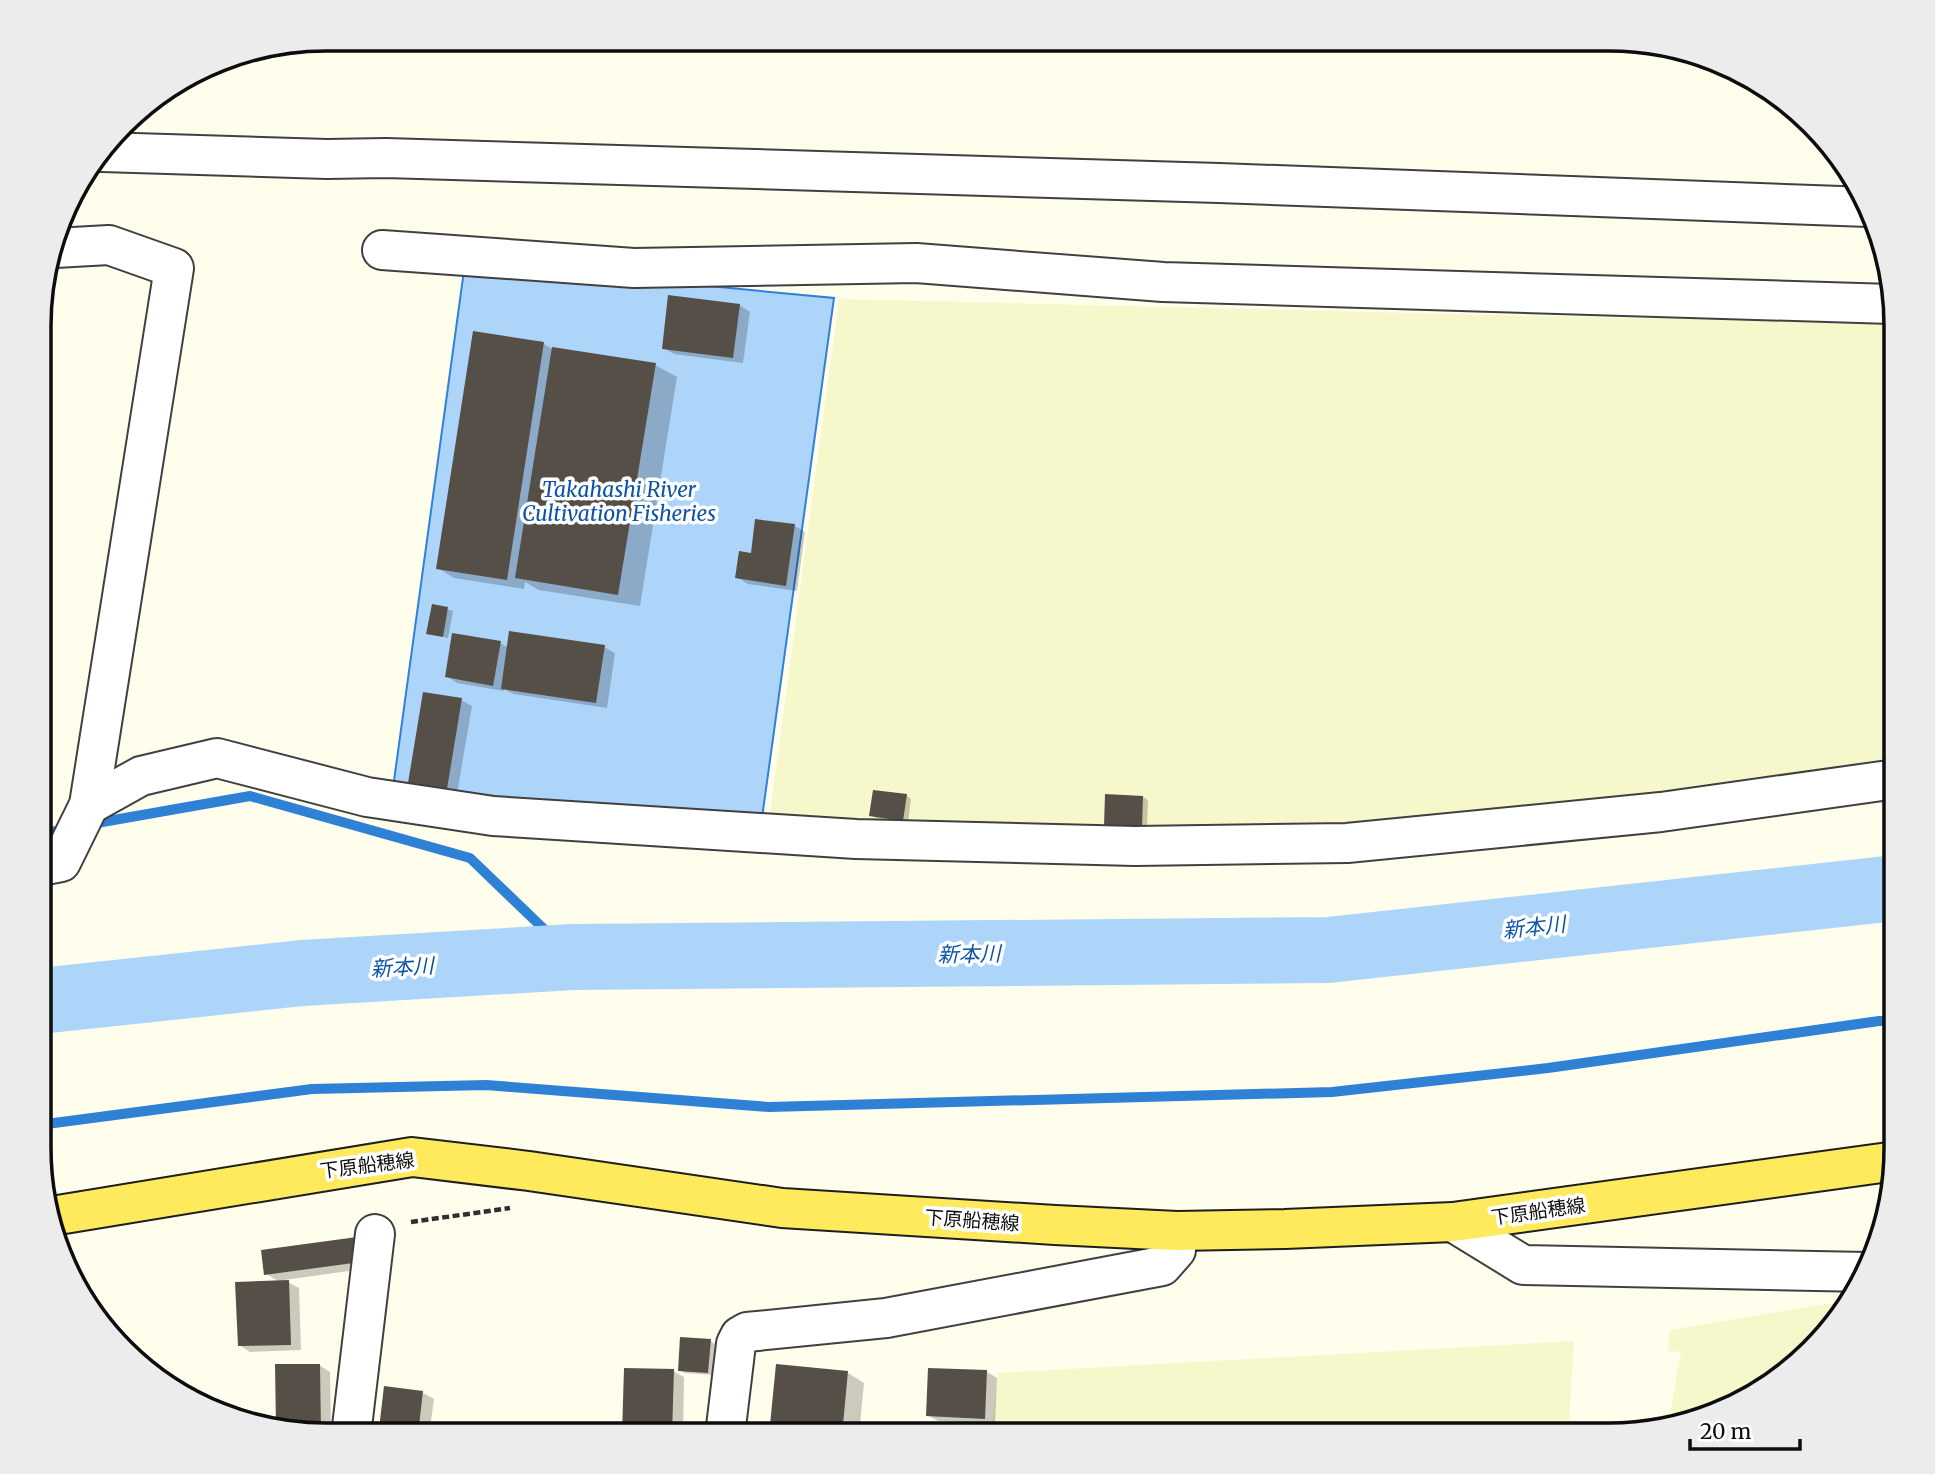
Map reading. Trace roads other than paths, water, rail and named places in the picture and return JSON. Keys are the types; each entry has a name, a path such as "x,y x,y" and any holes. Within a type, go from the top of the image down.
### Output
{"main road":[{"name":"下原船穂線","path":"59,1215 412,1157 542,1172 782,1208 1055,1226 1177,1231 1453,1222 1884,1163"}],"street":[{"path":"112,152 327,159 414,158 1219,183 1857,207"},
{"path":"51,862 89,805 174,268 109,246 62,247"},
{"path":"382,250 634,268 916,263 1163,282 1884,304"},
{"path":"89,805 141,776 218,758 367,797 494,816 856,839 1136,846 1347,843 1661,812 1884,781"},
{"path":"1453,1222 1523,1265 1855,1272"},
{"path":"726,1423 736,1343 740,1336 747,1332 886,1318 1163,1266 1176,1250 1177,1231"},
{"path":"352,1423 375,1234"}],"water":[{"name":"Takahashi River Cultivation Fisheries","path":"465,263 834,298 761,825 393,788"}],"waterway":[{"path":"91,824 250,796 470,858 573,957"},
{"path":"51,832 68,829"},
{"name":"新本川","path":"51,1000 302,973 573,957 1328,950 1884,889"},
{"path":"51,1123 312,1089 486,1085 769,1107 1332,1092 1548,1068 1884,1021"}]}
